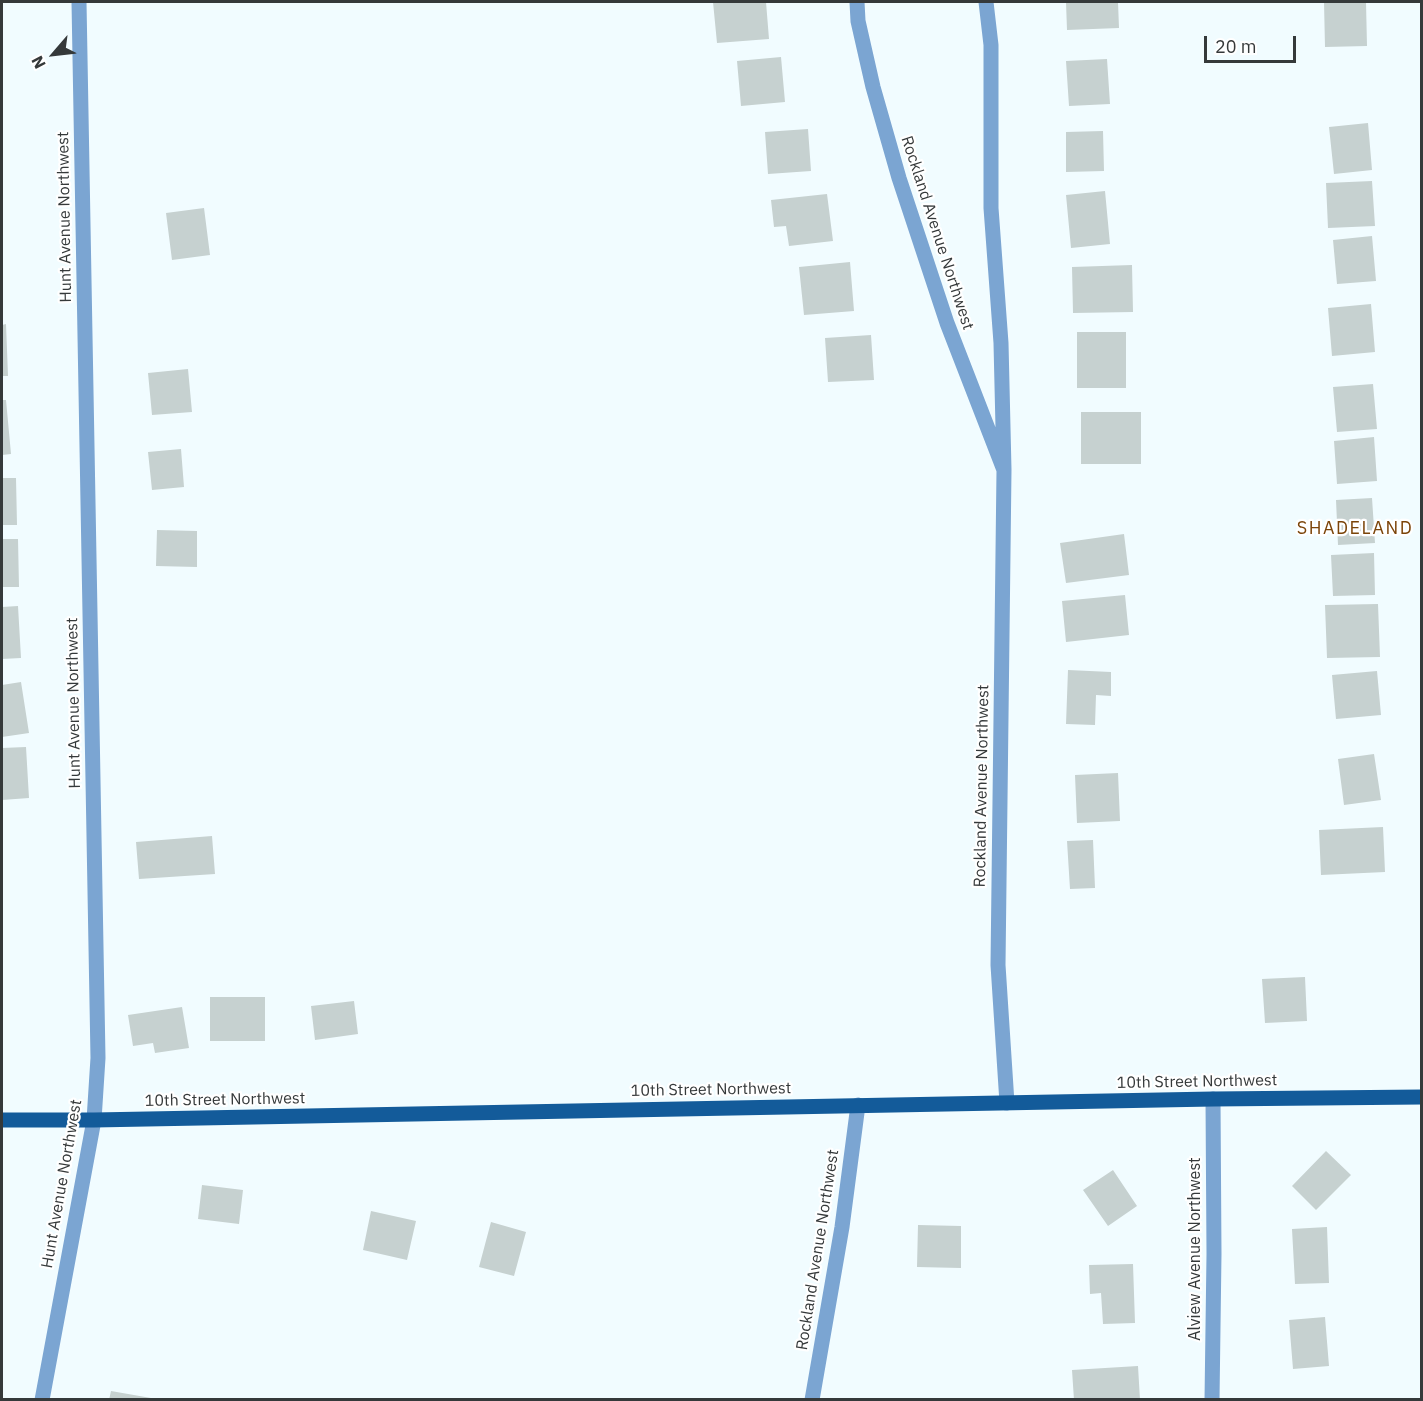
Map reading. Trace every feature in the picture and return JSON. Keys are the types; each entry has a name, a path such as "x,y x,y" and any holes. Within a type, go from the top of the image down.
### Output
{"main road":[{"name":"10th Street Northwest","path":"2,1120 1422,1097"}],"street":[{"name":"Hunt Avenue Northwest","path":"42,1400 94,1120 98,1058 80,2"},
{"name":"Rockland Avenue Northwest","path":"857,2 858,21 873,87 898,178 946,323 1004,470"},
{"name":"Rockland Avenue Northwest","path":"987,2 991,45 991,208 1001,343 1004,470 998,965 1007,1103"},
{"name":"Alview Avenue Northwest","path":"1212,1400 1213,1099"},
{"name":"Rockland Avenue Northwest","path":"812,1400 842,1227 858,1106"}],"building":[{"path":"713,2 766,2 769,39 717,43"},
{"path":"1066,2 1118,2 1119,28 1067,30"},
{"path":"1324,2 1366,2 1367,46 1325,47"},
{"path":"781,57 785,102 741,106 737,61"},
{"path":"1107,59 1110,104 1069,106 1066,61"},
{"path":"1368,123 1372,170 1334,174 1329,127"},
{"path":"808,129 811,171 768,174 765,132"},
{"path":"1103,131 1104,171 1066,172 1066,132"},
{"path":"1372,181 1375,226 1328,228 1326,183"},
{"path":"1105,191 1110,244 1071,248 1066,195"},
{"path":"827,194 833,241 789,246 786,226 774,227 771,200"},
{"path":"204,208 210,255 172,260 166,213"},
{"path":"1372,236 1376,281 1337,284 1333,240"},
{"path":"850,262 854,311 804,315 799,267"},
{"path":"1132,265 1133,312 1073,313 1072,267"},
{"path":"1371,304 1375,352 1332,356 1328,308"},
{"path":"6,324 8,376 2,376 2,325"},
{"path":"1077,332 1126,332 1126,388 1077,388"},
{"path":"871,335 874,380 828,382 825,338"},
{"path":"188,369 192,412 152,415 148,373"},
{"path":"1373,384 1377,429 1337,432 1333,387"},
{"path":"2,400 6,400 11,454 2,455"},
{"path":"1081,412 1141,412 1141,464 1081,464"},
{"path":"1374,437 1377,481 1337,484 1334,441"},
{"path":"181,449 184,487 152,490 148,452"},
{"path":"2,478 16,478 17,525 2,525"},
{"path":"1372,498 1375,543 1338,545 1336,500"},
{"path":"157,530 197,531 197,567 156,566"},
{"path":"1124,534 1129,575 1066,583 1060,543"},
{"path":"2,539 18,539 19,587 2,587"},
{"path":"1374,553 1375,595 1333,596 1331,555"},
{"path":"1125,595 1129,635 1066,642 1062,601"},
{"path":"1378,604 1380,657 1327,658 1325,605"},
{"path":"18,606 21,658 2,659 2,607"},
{"path":"1068,670 1111,672 1111,696 1096,695 1095,725 1066,724"},
{"path":"1377,671 1381,715 1336,719 1332,675"},
{"path":"21,682 29,733 2,737 2,685"},
{"path":"26,747 29,798 2,800 2,748"},
{"path":"1374,754 1381,800 1344,805 1338,759"},
{"path":"1118,773 1120,821 1077,823 1075,775"},
{"path":"1383,827 1385,872 1321,875 1319,830"},
{"path":"212,836 215,874 139,879 136,842"},
{"path":"1093,840 1095,888 1070,889 1067,841"},
{"path":"1305,977 1307,1021 1265,1023 1262,979"},
{"path":"210,997 265,997 265,1041 210,1041"},
{"path":"354,1001 358,1034 315,1040 311,1006"},
{"path":"182,1007 189,1048 155,1053 153,1043 133,1046 128,1015"},
{"path":"1326,1151 1351,1175 1316,1210 1292,1186"},
{"path":"1113,1170 1137,1206 1108,1226 1083,1190"},
{"path":"202,1185 243,1190 239,1224 198,1219"},
{"path":"371,1211 416,1221 407,1260 363,1250"},
{"path":"491,1222 526,1232 514,1276 479,1267"},
{"path":"918,1225 961,1226 961,1268 917,1267"},
{"path":"1327,1227 1329,1283 1295,1284 1292,1229"},
{"path":"1133,1264 1135,1323 1103,1324 1101,1293 1090,1294 1089,1265"},
{"path":"1325,1317 1329,1366 1293,1369 1289,1320"},
{"path":"1138,1366 1140,1400 1074,1400 1072,1370"},
{"path":"111,1391 151,1398 151,1400 109,1400"}],"district":[{"name":"SHADELAND","path":"1355,529"}]}
